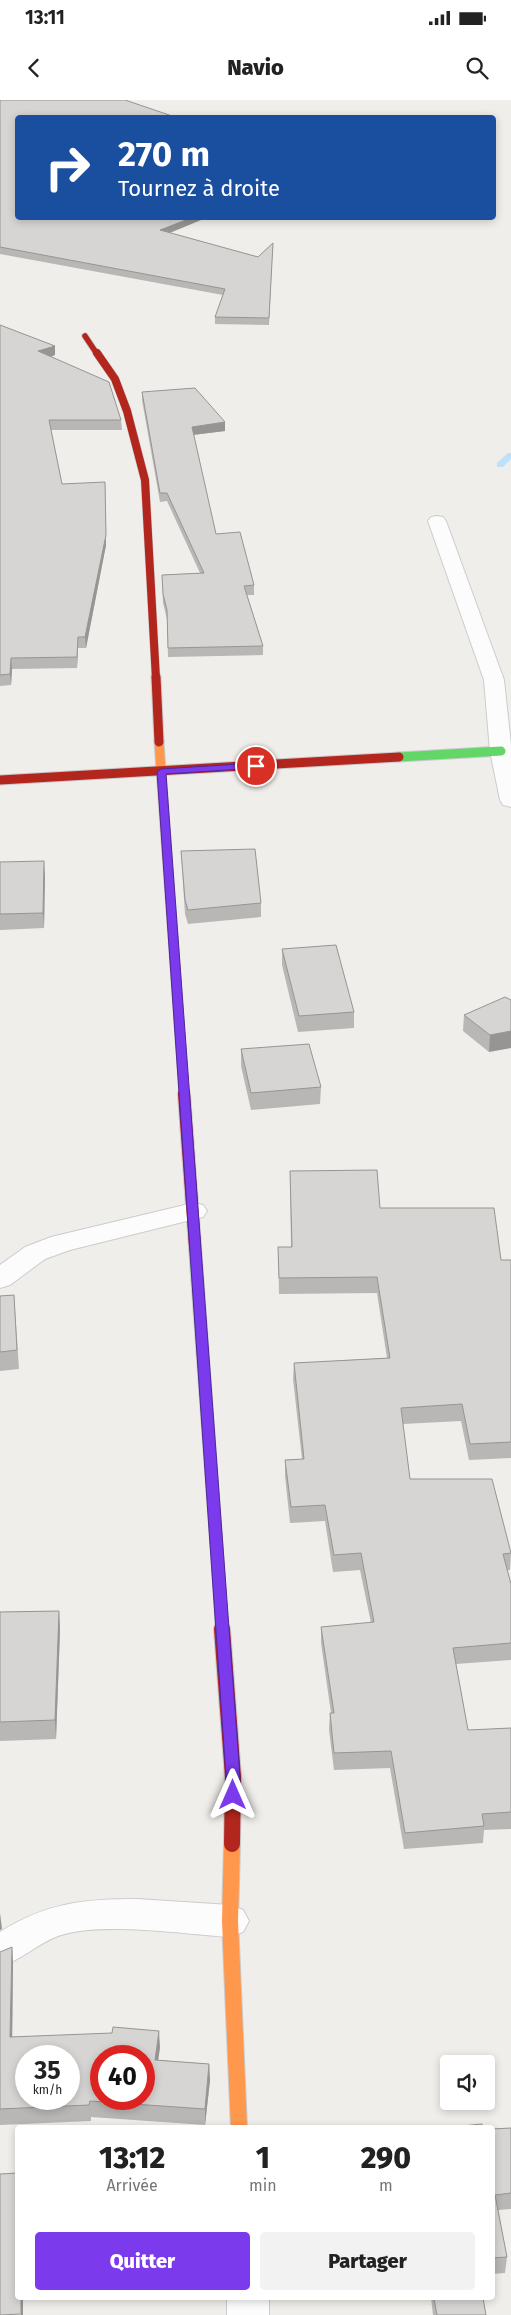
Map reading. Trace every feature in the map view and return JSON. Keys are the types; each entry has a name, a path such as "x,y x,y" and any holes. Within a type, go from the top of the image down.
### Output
{"street":[{"path":"85,336 115,379 127,411 145,480 161,772 233,1777 230,1921 239,2125"},
{"path":"437,521 494,680 501,751 511,800"},
{"path":"0,780 501,751"},
{"path":"0,1279 36,1253 61,1243 193,1211"},
{"path":"0,1951 47,1924 76,1917 119,1915 230,1921"},
{"path":"248,2300 248,2315"}],"building":[{"path":"0,100 125,100 169,115 15,115 15,220 186,220 160,230 258,257 273,243 269,318 215,317 225,289 0,247"},
{"path":"0,325 55,346 38,351 109,382 121,420 49,420 62,484 105,482 106,535 85,637 78,637 77,657 11,658 10,674 0,675"},
{"path":"195,388 225,422 192,427 216,534 240,532 254,585 244,586 263,646 168,648 167,610 163,594 162,575 204,573 167,493 160,493 142,392"},
{"path":"255,849 261,903 188,910 185,900 181,851"},
{"path":"44,861 43,913 0,914 0,862"},
{"path":"336,945 354,1012 299,1016 282,949"},
{"path":"505,997 511,1000 511,1031 490,1035 464,1015"},
{"path":"309,1044 321,1087 251,1093 241,1049"},
{"path":"377,1170 380,1208 494,1208 501,1260 511,1260 511,1442 470,1444 462,1404 401,1408 410,1479 492,1479 511,1553 503,1554 511,1584 511,1643 453,1648 468,1730 511,1728 511,1812 482,1814 484,1826 405,1833 391,1751 334,1753 330,1713 334,1713 321,1627 374,1622 361,1553 334,1555 325,1505 291,1507 285,1460 304,1459 294,1363 390,1358 377,1277 279,1278 278,1247 292,1247 290,1171"},
{"path":"14,1295 17,1350 0,1352 0,1296"},
{"path":"59,1611 55,1720 0,1722 0,1612"},
{"path":"12,1947 10,2037 112,2033 113,2027 159,2031 155,2060 155,2045 90,2045 89,2105 80,2105 80,2045 15,2045 15,2108 0,2109 0,1952"},
{"path":"155,2060 209,2064 205,2109 155,2106"},
{"path":"511,2128 511,2193 495,2195 495,2129"},
{"path":"15,2173 15,2300 21,2300 21,2314 0,2315 0,2174"},
{"path":"495,2195 507,2257 495,2258"},
{"path":"434,2300 483,2300 486,2315 437,2315"}],"waterway":[{"path":"500,465 511,455"}],"traffic: fast":[{"path":"399,757 501,751"},
{"path":"195,1247 218,1567"}],"traffic: slow":[{"path":"159,742 173,937"},
{"path":"232,1844 230,1921 239,2125"}],"traffic: jam":[{"path":"85,336 115,379 127,411 145,480 159,742"},
{"path":"0,780 399,757"},
{"path":"173,937 195,1247"},
{"path":"218,1567 233,1777 232,1844"}],"route":[{"path":"233,1795 161,772 256,766"}]}
